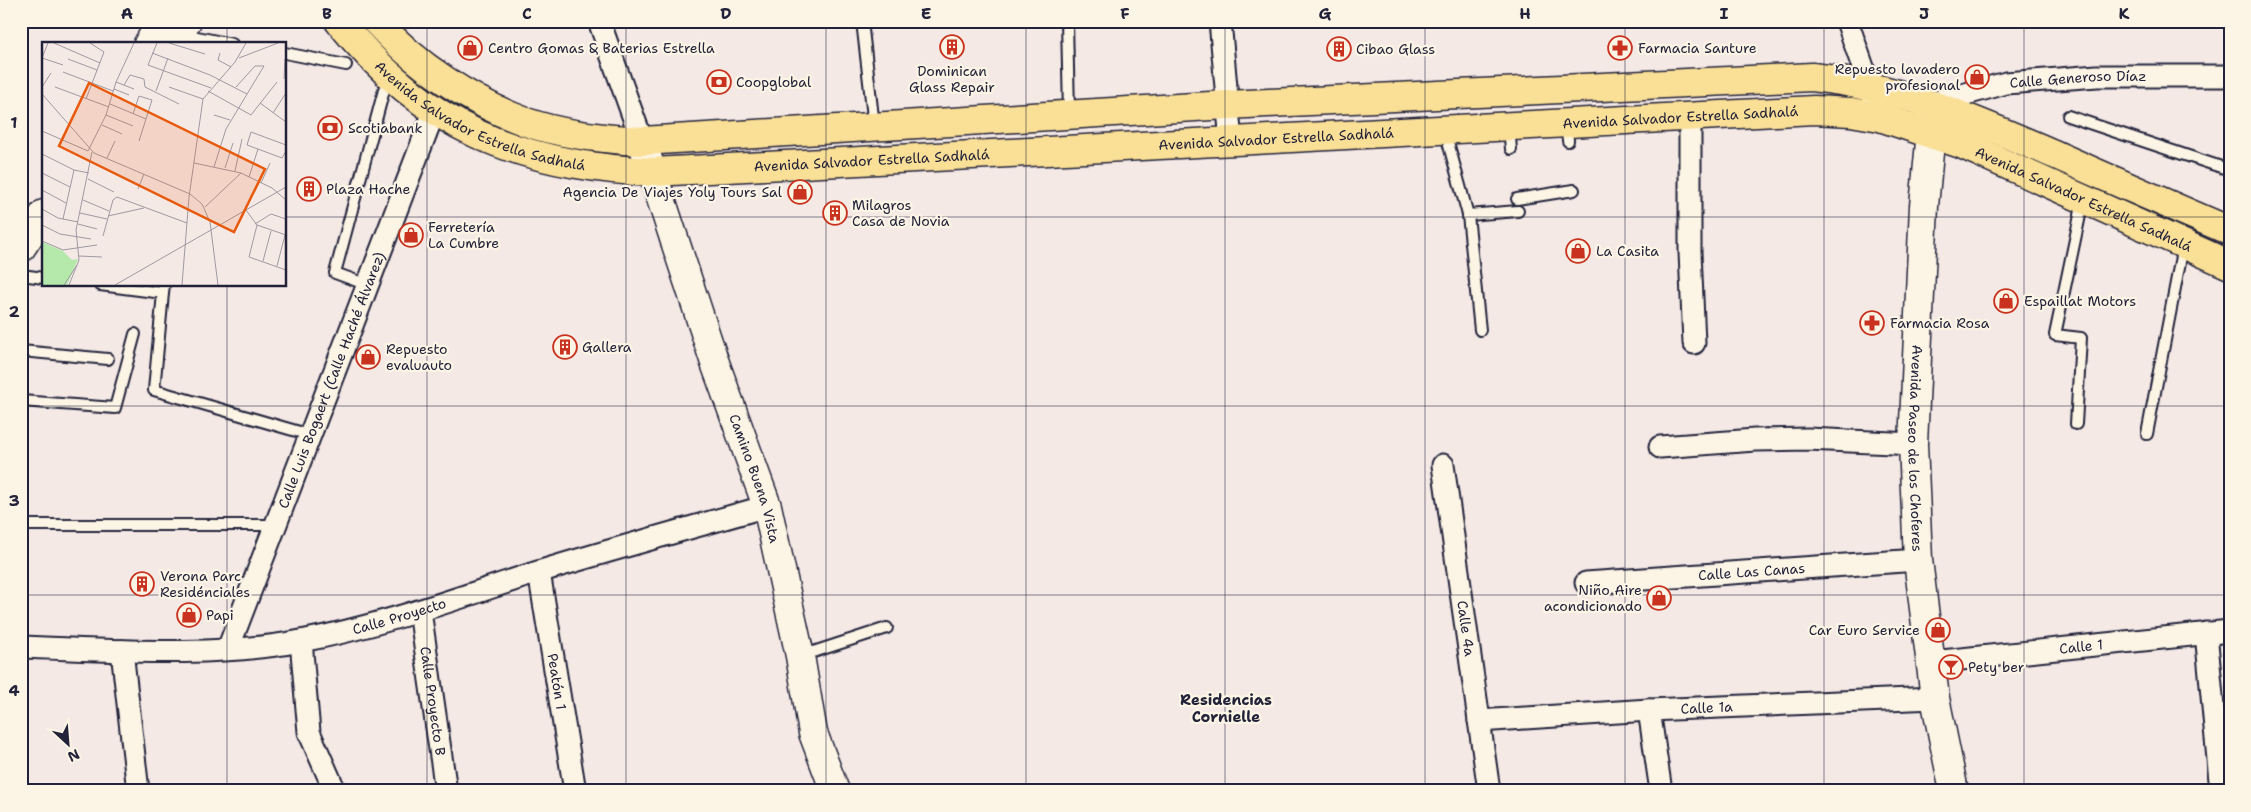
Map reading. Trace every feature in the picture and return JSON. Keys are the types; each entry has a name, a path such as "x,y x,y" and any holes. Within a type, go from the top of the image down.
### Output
{"highway":[{"name":"Avenida Salvador Estrella Sadhalá","path":"339,21 366,54 388,74 434,112 473,134 514,150 565,163 613,170 653,172 1445,130 1510,138 1690,117 1814,110 1880,117 1961,144 2230,265"},
{"name":"Avenida Salvador Estrella Sadhalá","path":"376,21 406,52 453,85 527,122 567,133 610,140 642,141 1227,106 1812,77 1848,81 1966,116 2230,231"}],"street":[{"path":"599,21 642,141"},
{"path":"1220,21 1231,142"},
{"path":"1847,21 1880,117"},
{"path":"152,42 174,30"},
{"name":"Calle Generoso Díaz","path":"1929,104 2006,83 2097,76 2230,76"},
{"name":"Avenida Paseo de los Choferes","path":"1929,104 1932,121 1924,206 1913,444 1918,560 1935,698 1954,791"},
{"name":"Calle Luis Bogaert (Calle Haché Álvarez)","path":"228,650 434,112"},
{"path":"1690,117 1690,252 1694,342"},
{"name":"Camino Buena Vista","path":"642,141 715,363 767,506 800,656 813,733 835,791"},
{"path":"21,248 42,218"},
{"path":"1660,447 1790,439 1913,444"},
{"name":"Calle 4a","path":"1443,465 1489,791"},
{"name":"Calle Proyecto","path":"21,647 122,650 228,650 301,641 420,611 539,572 767,506"},
{"name":"Calle Las Canas","path":"1586,583 1918,560"},
{"name":"Peatón 1","path":"539,572 575,791"},
{"name":"Calle Proyecto B","path":"420,611 446,791"},
{"name":"Calle 1","path":"1932,662 2230,631"},
{"path":"2206,633 2220,791"},
{"path":"301,641 309,732 335,791"},
{"path":"122,650 138,791"},
{"name":"Calle 1a","path":"1479,721 1649,710 1935,698"},
{"path":"1649,710 1661,791"}],"lane":[{"path":"862,21 874,127"},
{"path":"1067,21 1069,115"},
{"path":"174,30 222,42"},
{"path":"286,54 346,65"},
{"path":"368,285 336,273 388,74"},
{"path":"2068,116 2230,170"},
{"path":"1445,130 1468,215 1480,330"},
{"path":"1517,199 1574,190"},
{"path":"2076,424 2081,338 2055,335 2083,200"},
{"path":"1468,215 1518,211"},
{"path":"2147,434 2183,245"},
{"path":"21,275 42,278"},
{"path":"116,286 163,289 154,390 310,435"},
{"path":"21,401 115,408 135,334"},
{"path":"21,351 108,359"},
{"path":"21,525 276,525"},
{"path":"800,656 887,628"}],"place":[{"name":"Dominican Glass Repair","path":"952,47"},
{"name":"Centro Gomas & Baterias Estrella","path":"470,48"},
{"name":"Farmacia Santure","path":"1620,48"},
{"name":"Cibao Glass","path":"1339,49"},
{"name":"Repuesto lavadero profesional","path":"1977,77"},
{"name":"Coopglobal","path":"719,82"},
{"name":"Scotiabank","path":"330,128"},
{"name":"Plaza Hache","path":"309,189"},
{"name":"Agencia De Viajes Yoly Tours Sal","path":"800,192"},
{"name":"Milagros Casa de Novia","path":"835,213"},
{"name":"Ferretería La Cumbre","path":"411,235"},
{"name":"La Casita","path":"1578,251"},
{"name":"Espaillat Motors","path":"2006,301"},
{"name":"Farmacia Rosa","path":"1872,323"},
{"name":"Gallera","path":"565,347"},
{"name":"Repuesto evaluauto","path":"368,357"},
{"name":"Verona Parc Residénciales","path":"142,584"},
{"name":"Niño Aire acondicionado","path":"1659,598"},
{"name":"Papi","path":"189,615"},
{"name":"Car Euro Service","path":"1938,630"},
{"name":"Pety ber","path":"1951,667"}],"district":[{"name":"Residencias Cornielle","path":"1226,708"}]}
